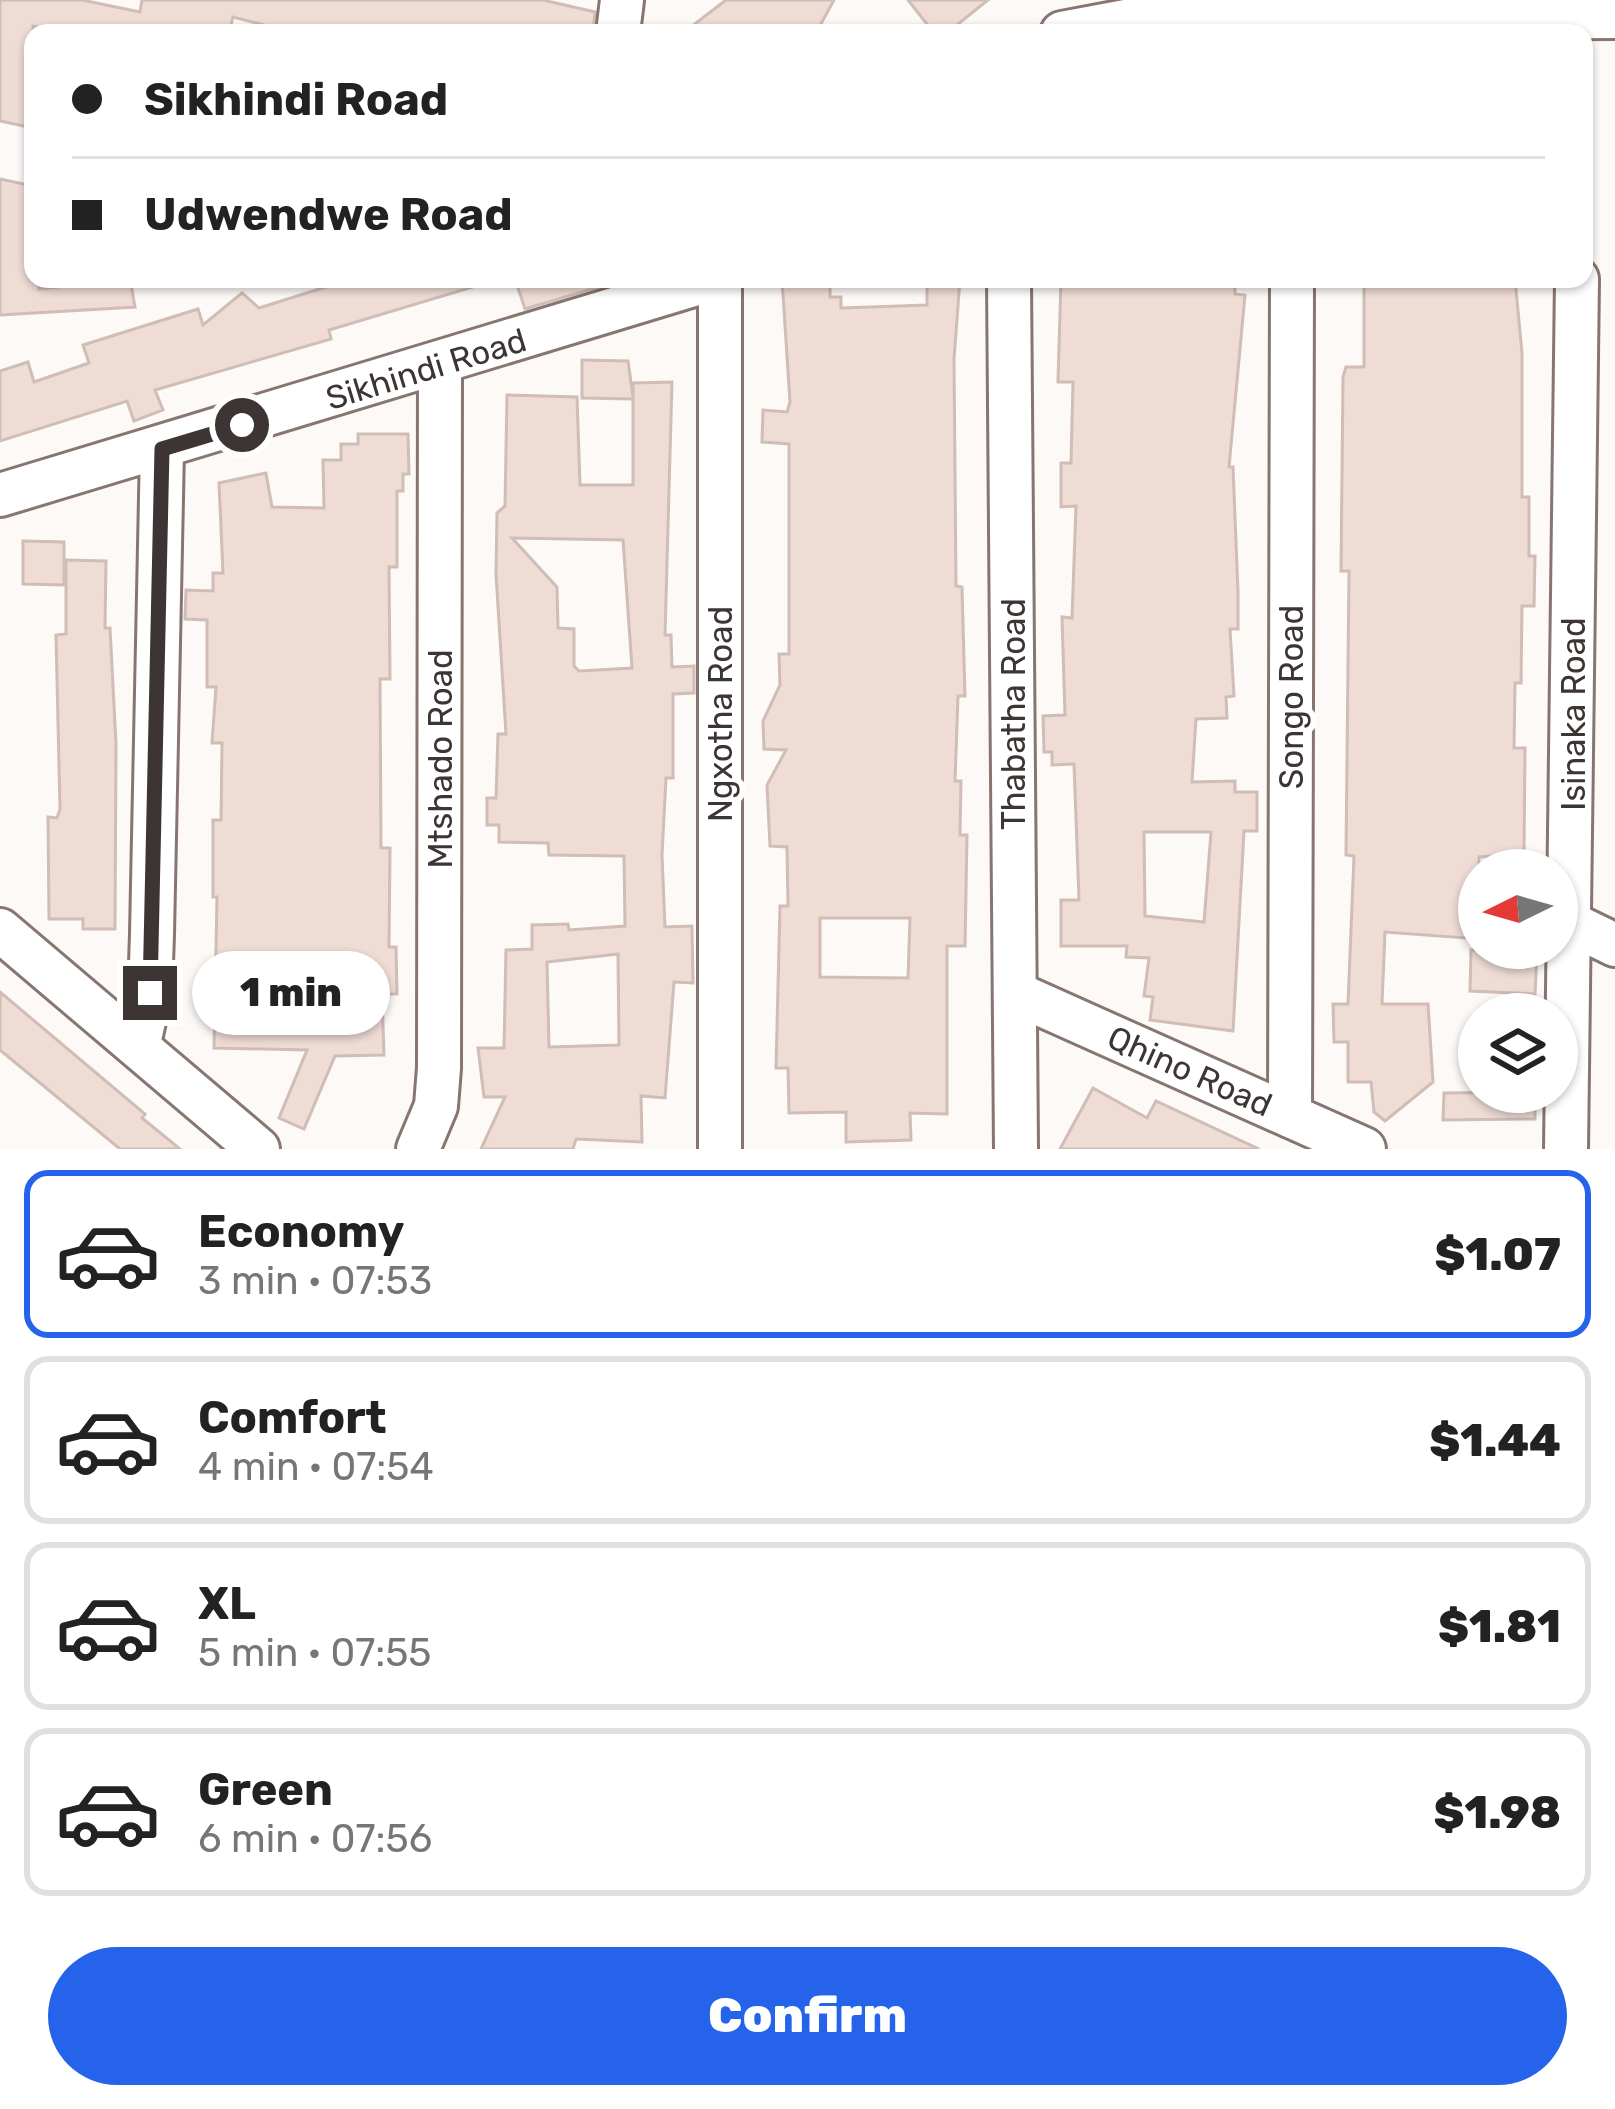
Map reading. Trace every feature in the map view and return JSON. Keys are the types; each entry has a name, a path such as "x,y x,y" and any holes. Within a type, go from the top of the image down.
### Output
{"street":[{"path":"1110,24 1131,20 1238,24"},
{"path":"1442,24 1591,22"},
{"name":"Sikhindi Road","path":"0,495 687,288"},
{"name":"Ngxotha Road","path":"716,288 720,1149"},
{"name":"Thabatha Road","path":"1009,288 1016,1149"},
{"name":"Songo Road","path":"1290,1116 1292,288"},
{"name":"Isinaka Road","path":"1573,849 1577,288"},
{"name":"Mtshado Road","path":"418,1149 436,1106 439,1068 440,365"},
{"path":"139,1044 150,993 162,449"},
{"path":"1578,927 1615,945"},
{"path":"0,930 258,1149"},
{"name":"Isinaka Road","path":"1566,1149 1571,969"},
{"name":"Qhino Road","path":"1016,994 1364,1149"}],"building":[{"path":"0,0 82,0 140,12 142,0 543,0 595,12 594,24 260,24 233,17 231,24 24,24 24,126 0,121"},
{"path":"726,0 834,0 821,24 695,24"},
{"path":"908,0 988,0 958,24 927,24"},
{"path":"0,179 24,184 24,288 132,288 135,307 0,315"},
{"path":"323,288 469,288 329,330 331,339 155,390 163,410 134,421 127,401 0,441 0,371 28,362 34,382 89,363 83,345 198,309 203,325 242,293 259,308"},
{"path":"518,288 595,288 525,309"},
{"path":"783,288 830,288 830,297 841,297 841,308 927,305 927,288 959,288 954,359 956,586 962,587 965,696 958,696 955,781 961,781 960,835 967,835 965,946 947,946 947,1114 910,1113 911,1140 846,1142 846,1112 789,1113 788,1068 776,1068 780,906 788,906 787,847 770,846 767,785 786,750 764,749 763,721 780,685 779,654 789,654 789,444 762,442 763,410 787,412","holes":["820,918 910,918 908,978 820,977"]},
{"path":"1061,288 1235,288 1235,294 1245,295 1229,467 1233,467 1238,592 1238,629 1230,629 1234,696 1226,697 1227,718 1196,719 1192,782 1235,781 1235,792 1257,792 1257,831 1244,831 1233,1031 1150,1020 1153,997 1144,996 1149,958 1126,957 1127,946 1061,946 1061,900 1079,900 1074,764 1052,765 1052,752 1044,752 1043,716 1065,715 1062,617 1072,618 1076,506 1061,507 1061,463 1071,463 1073,382 1058,382","holes":["1144,832 1211,832 1204,922 1145,916"]},
{"path":"1364,288 1516,288 1522,353 1522,497 1529,497 1529,556 1535,556 1534,606 1522,606 1521,683 1515,683 1514,748 1525,748 1524,849 1458,849 1458,937 1385,932 1382,1004 1428,1004 1433,1082 1385,1121 1374,1112 1371,1082 1348,1082 1348,1042 1334,1042 1333,1004 1348,1004 1354,856 1346,855 1349,571 1341,571 1346,367 1364,367"},
{"path":"582,360 628,361 633,397 633,383 672,382 665,635 671,635 672,667 694,666 694,693 673,694 673,778 666,778 662,855 665,927 692,926 693,983 674,982 665,1098 641,1096 642,1142 576,1139 573,1149 481,1149 505,1097 484,1097 478,1048 504,1048 506,950 532,949 532,925 568,924 569,930 625,926 624,856 549,855 548,843 499,842 499,825 487,825 487,798 496,798 498,734 506,734 496,574 497,513 505,506 507,395 577,397 580,485 633,485 633,399 582,398","holes":["512,538 623,540 632,668 579,671 574,666 574,629 558,628 557,587","618,954 619,1045 549,1047 547,962"]},
{"path":"358,434 408,434 409,474 403,474 403,491 397,491 397,567 389,567 390,679 380,679 381,848 390,848 389,947 396,947 397,994 382,994 384,1055 335,1056 304,1129 279,1118 307,1050 214,1048 217,897 213,897 213,820 221,820 222,743 212,743 216,687 207,687 207,620 185,619 186,590 213,591 213,573 223,573 219,483 266,473 272,507 324,508 323,460 341,460 341,444 358,444"},
{"path":"23,541 64,542 64,585 23,584"},
{"path":"66,560 106,561 105,628 110,628 116,744 115,929 83,929 83,919 49,919 48,817 57,818 60,809 56,635 66,634"},
{"path":"1471,969 1536,969 1535,993 1470,991"},
{"path":"0,992 180,1149 120,1149 0,1050"},
{"path":"1093,1088 1147,1118 1156,1101 1259,1149 1060,1149"},
{"path":"1444,1093 1458,1093 1458,1113 1535,1113 1535,1119 1443,1120"}],"route":[{"path":"150,993 162,449 242,425"}]}
